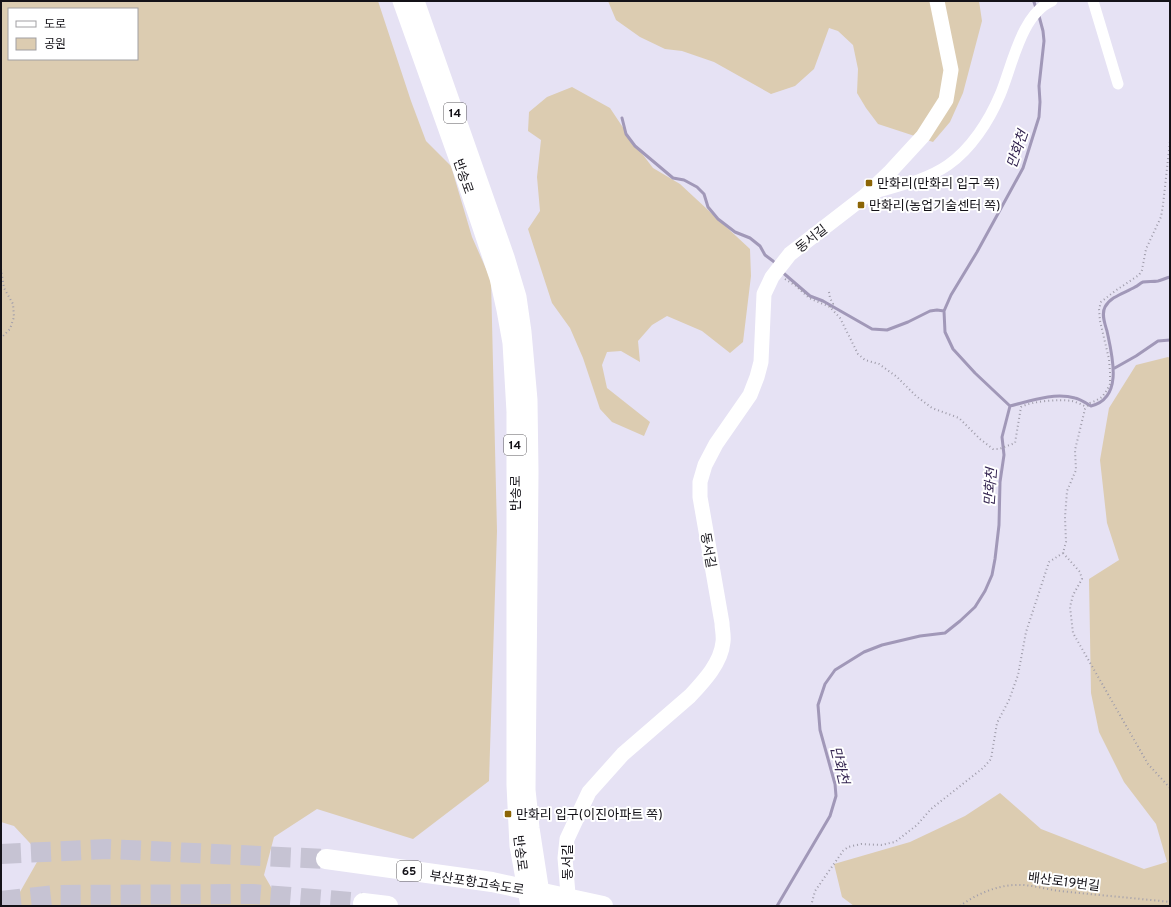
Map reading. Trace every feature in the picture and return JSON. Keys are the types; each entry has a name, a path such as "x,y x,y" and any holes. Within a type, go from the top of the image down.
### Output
{"highway":[{"name":"부산포항고속도로","path":"326,859 492,882 603,906"},
{"path":"363,903 388,906"}],"main road":[{"name":"반송로","path":"400,1 466,183 498,278 511,343 515,412 515,785 518,846 528,906"},
{"name":"반송로","path":"416,1 506,257 518,297 524,332 529,400 530,472 527,790 531,828 543,906"}],"street":[{"name":"동서길","path":"569,906 565,858 567,839 589,792 623,754 690,696 712,671 720,654 723,642 722,623 701,509 700,482 705,465 716,444 750,395 757,377 761,362 764,294 772,277 790,254 866,196 923,136 946,100 951,70 937,1"},
{"name":"동서길","path":"866,196 922,178 948,165 962,152 988,119 1000,95 1024,33 1037,12 1052,1"},
{"path":"1093,1 1118,84"},
{"path":"888,172 892,183 898,186"}],"path":[{"path":"811,906 814,891 843,851 848,847 861,844 880,845 895,842 917,825 931,809 983,768 991,759 997,723 1009,700 1018,675 1026,632 1049,562 1063,553 1066,542 1065,517 1067,491 1076,470 1075,450 1085,409 1088,405 1102,397 1110,384 1108,359 1100,322 1099,309 1101,302 1139,275 1142,270 1146,249 1161,217 1170,141"},
{"path":"1,269 4,288 13,304 14,317 10,329 1,338"},
{"path":"778,269 809,298 830,307 840,318 858,354 865,360 880,364 932,408 959,418 980,439 993,449 999,449 1015,443 1021,407 1026,404 1058,400 1072,401 1088,405"},
{"path":"829,292 833,304 830,307"},
{"path":"1063,553 1080,572 1082,579 1073,596 1070,607 1073,633 1148,764 1170,788"},
{"name":"배산로19번길","path":"960,906 988,891 999,887 1013,885 1027,885 1058,890 1170,902"}],"green space":[{"path":"1,1 378,1 411,101 426,141 451,166 472,237 491,280 497,531 489,781 413,839 317,809 274,837 264,875 282,906 12,906 41,855 14,826 1,822"},
{"path":"608,1 979,1 982,21 963,93 950,122 933,142 878,124 857,93 858,69 853,45 838,31 829,28 814,69 795,86 771,94 714,62 682,51 665,49 640,37 616,20"},
{"path":"572,87 610,108 630,138 653,168 680,184 750,249 751,276 743,342 730,353 702,331 667,316 652,325 638,341 640,362 621,351 607,352 602,365 607,388 650,422 644,436 612,422 600,409 583,358 570,328 552,303 528,229 540,211 537,177 541,140 528,131 529,112 547,97"},
{"path":"1168,357 1170,358 1170,906 854,906 842,897 834,864 910,842 965,816 1000,793 1041,829 1144,869 1167,862 1156,824 1124,782 1099,732 1091,693 1089,579 1119,560 1107,523 1100,460 1109,408 1136,365"}],"waterway":[{"name":"만화천","path":"1035,1 1036,8"},
{"name":"만화천","path":"777,906 830,816 836,796 835,784 820,730 818,705 825,684 835,670 864,652 882,645 920,636 945,633 975,607 985,591 992,575 999,525 1000,482 1004,455 1002,437 1010,406 975,373 953,349 945,332 944,311 951,295 977,252 1023,168 1039,117 1039,86 1044,41 1039,16"},
{"path":"622,118 626,134 635,146 673,178 684,180 697,187 704,194 708,207 718,219 735,232 750,238 760,246 765,255 777,265"},
{"path":"781,271 810,296 823,301 872,329 887,330 930,311 944,311"},
{"path":"1010,406 1042,398 1059,396 1067,396 1077,399 1091,406 1101,401 1108,394 1112,385 1113,374 1113,363 1103,316 1105,307 1114,297 1136,287 1142,282 1158,281 1170,277"},
{"path":"1113,369 1158,341 1170,340"}],"tunnel":[{"path":"1,854 107,849 326,859"},
{"path":"1,901 55,895 253,894 363,903"}],"place":[{"name":"만화리(만화리 입구 쪽)","path":"869,183"},
{"name":"만화리(농업기술센터 쪽)","path":"861,205"},
{"name":"만화리 입구(이진아파트 쪽)","path":"508,814"}]}
